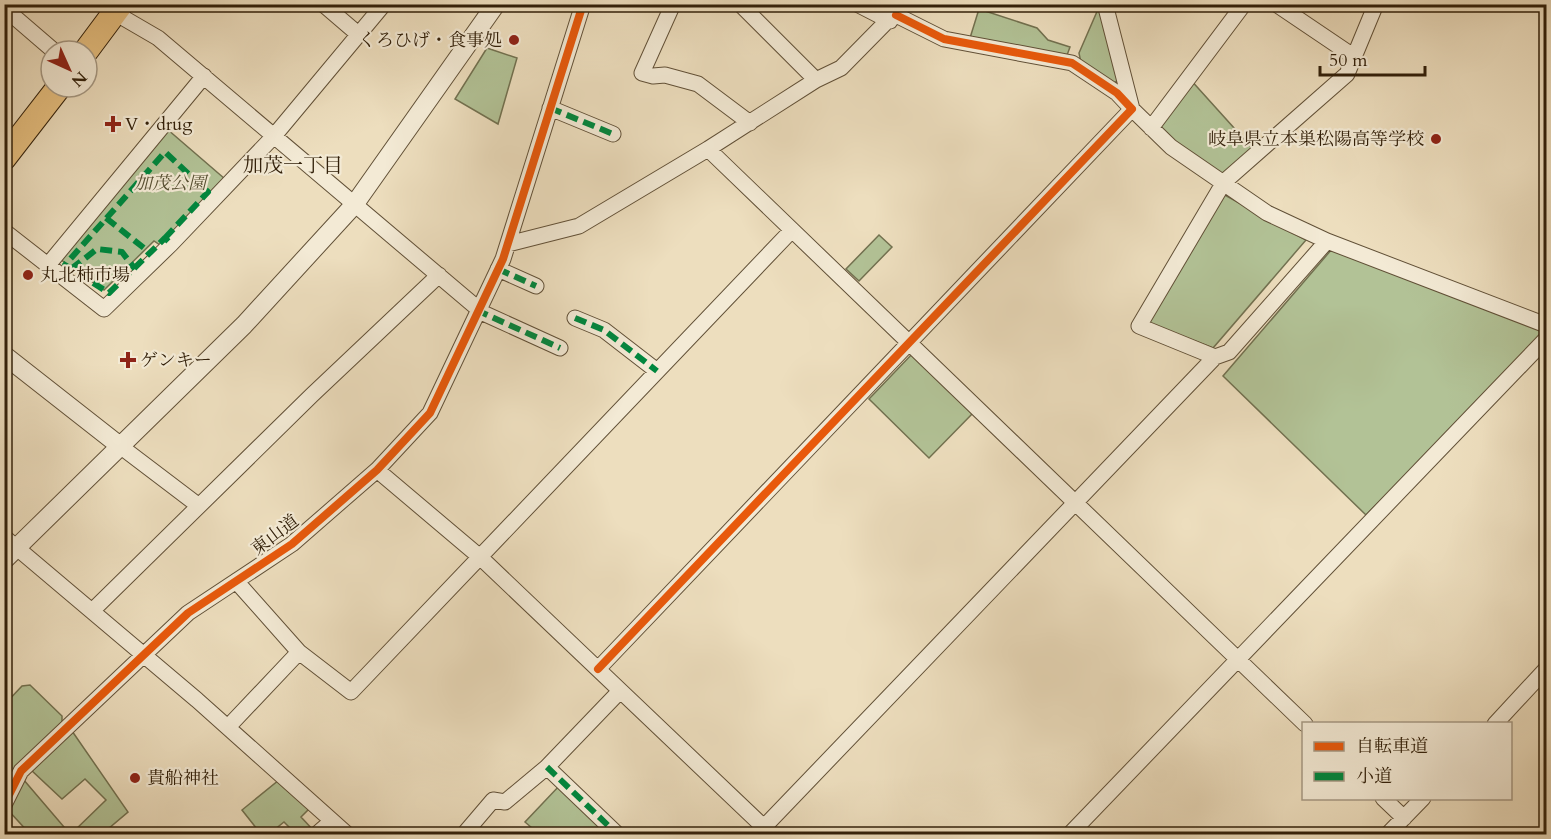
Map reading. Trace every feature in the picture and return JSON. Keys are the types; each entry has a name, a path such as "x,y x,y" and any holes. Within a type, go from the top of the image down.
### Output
{"highway":[{"path":"95,39 118,9"},
{"path":"6,152 48,99"}],"street":[{"path":"323,4 358,34"},
{"path":"4,231 104,309 171,244 274,136 384,4"},
{"path":"346,834 228,727 144,655 92,611 9,548 120,446 244,325 354,205 496,4"},
{"name":"東山道","path":"4,805 21,771 188,613 292,544 377,470 430,413 508,244 583,4"},
{"path":"673,4 642,73 653,76 665,75 698,84 750,123"},
{"path":"740,4 816,80"},
{"path":"857,4 897,14 944,39 1072,63 1117,93 1171,147 1267,213 1327,242 1546,325"},
{"path":"1106,4 1132,109"},
{"path":"1151,128 1244,4"},
{"path":"1276,4 1353,56"},
{"path":"1215,357 1139,326 1224,182 1347,74 1376,4"},
{"path":"4,8 40,39"},
{"path":"118,9 204,76 354,205 479,307 483,313 560,348"},
{"path":"508,244 579,226 708,149 816,80 841,68 897,14"},
{"path":"48,265 204,76"},
{"path":"550,108 613,134"},
{"path":"598,669 1132,109"},
{"path":"708,149 1304,722"},
{"path":"236,581 299,652 351,692 792,230"},
{"path":"377,470 480,556 767,831 1075,502 1215,357 1229,352 1327,242"},
{"path":"498,269 536,286"},
{"path":"92,611 439,275"},
{"path":"575,318 604,330 657,371"},
{"path":"1070,834 1546,339"},
{"path":"4,355 199,506"},
{"path":"228,727 299,652"},
{"path":"1496,722 1546,669"},
{"path":"464,834 493,800 505,802 547,767 620,691"},
{"path":"547,767 617,834"},
{"path":"1385,800 1404,819"},
{"path":"1388,834 1421,800"},
{"path":"317,834 332,821"}],"green space":[{"path":"1099,7 1120,78 1112,85 1081,63 1079,53"},
{"path":"979,9 1037,28 1048,40 1070,47 1066,58 970,38"},
{"path":"487,48 517,58 498,124 455,99"},
{"path":"1189,78 1253,149 1223,173 1217,173 1155,127"},
{"name":"加茂公園","path":"167,129 225,179 160,245 154,241 104,290 60,259"},
{"path":"1223,194 1306,240 1213,348 1148,323"},
{"path":"879,235 892,247 859,281 846,269"},
{"path":"1332,249 1538,329 1544,335 1366,515 1223,376"},
{"path":"913,353 973,413 929,458 869,399"},
{"path":"30,685 62,716 62,722 11,774 5,787 5,704 22,686"},
{"path":"72,731 128,812 102,834 71,834 106,800 85,779 62,799 30,769"},
{"path":"23,779 70,834 30,834 8,810"},
{"path":"279,780 309,809 301,817 314,831 310,834 296,834 284,822 269,834 261,834 242,810"},
{"path":"560,785 611,834 539,834 525,822"}],"marked path":[{"path":"550,108 613,134"},
{"path":"165,238 208,192 165,152 65,265 109,293 165,238 171,244"},
{"path":"106,218 149,252"},
{"path":"71,269 97,249 122,252 135,269"},
{"path":"498,269 536,286"},
{"path":"479,307 483,313 560,348"},
{"path":"575,318 604,330 657,371"},
{"path":"547,767 617,834"}],"cycle path":[{"path":"4,805 21,771 188,613 292,544 377,470 430,413 503,259 583,4"},
{"path":"598,669 1132,109 1117,93 1072,63 944,39 896,15"}],"place":[{"name":"くろひげ・食事処","path":"514,40"},
{"name":"V・drug","path":"113,124"},
{"name":"岐阜県立本巣松陽高等学校","path":"1436,139"},
{"name":"丸北柿市場","path":"28,275"},
{"name":"ゲンキー","path":"128,360"},
{"name":"貴船神社","path":"135,778"}],"district":[{"name":"加茂一丁目","path":"293,165"}]}
